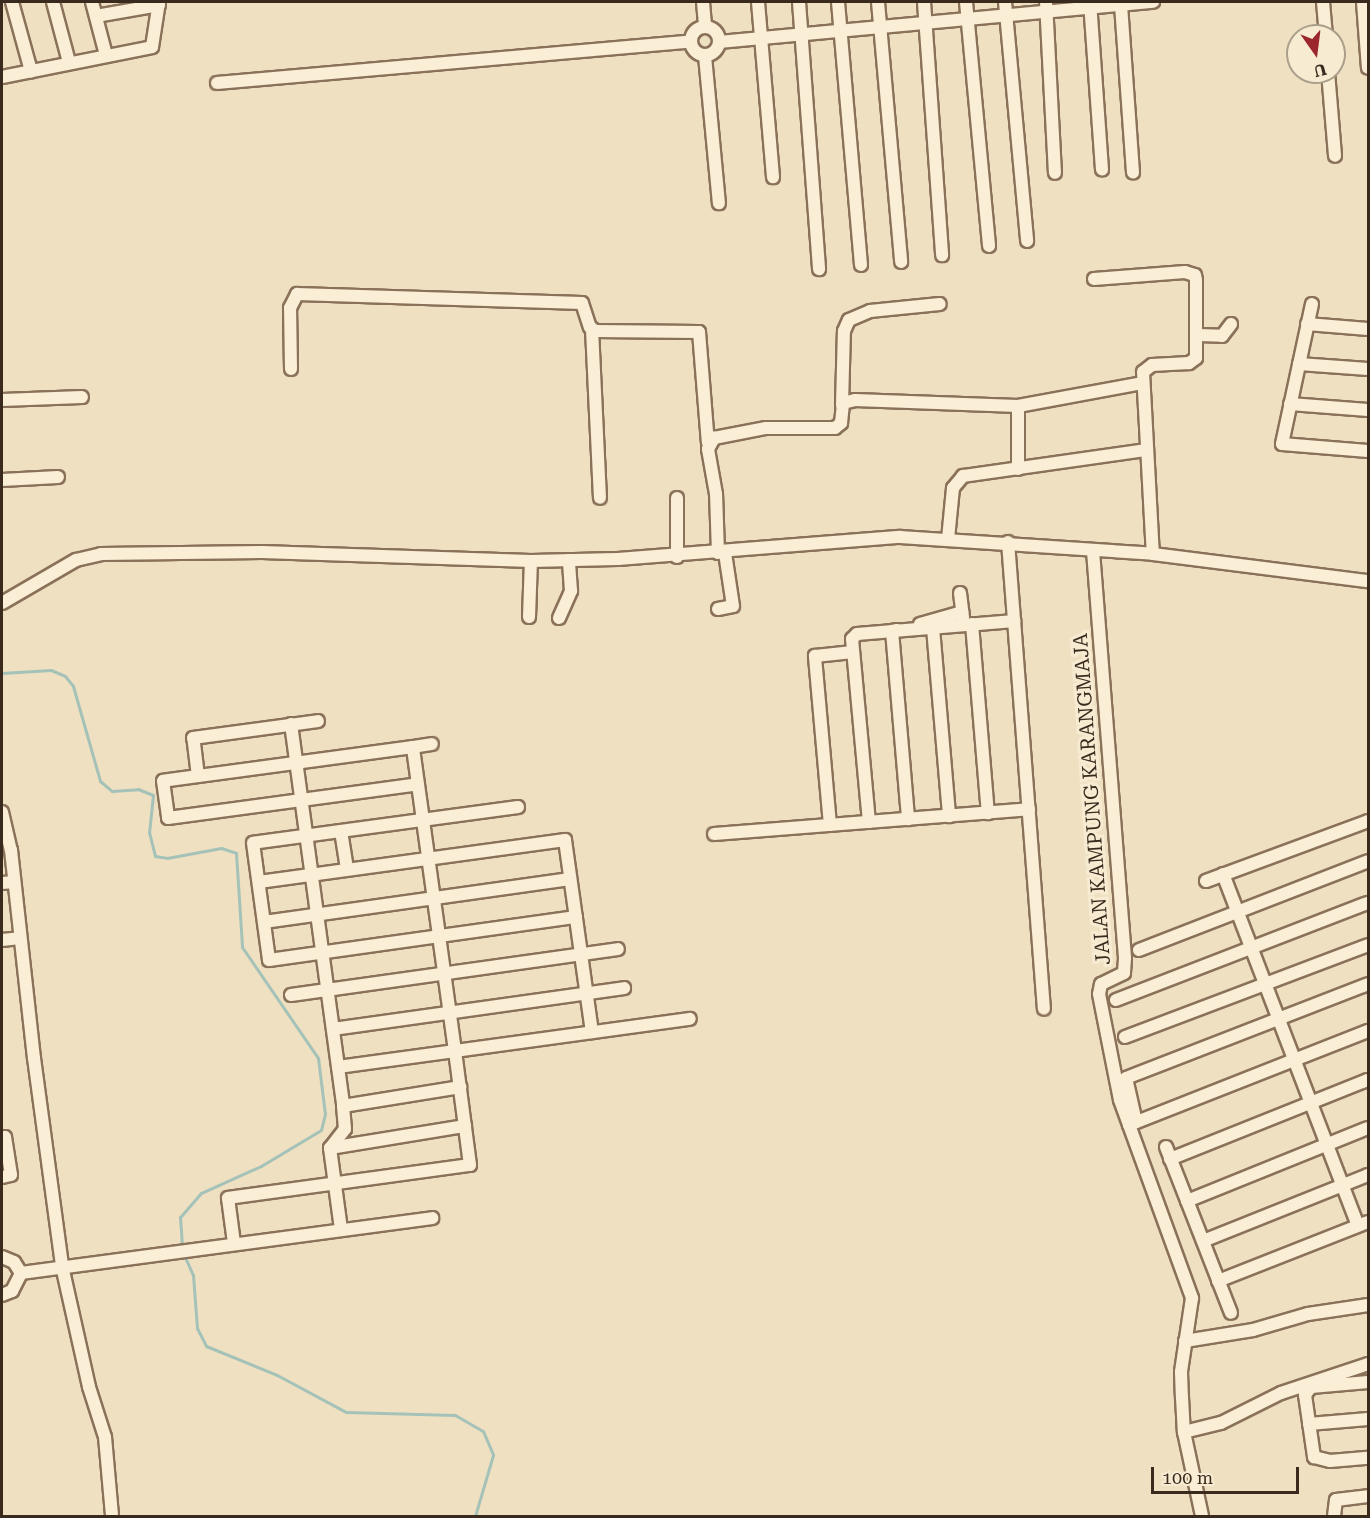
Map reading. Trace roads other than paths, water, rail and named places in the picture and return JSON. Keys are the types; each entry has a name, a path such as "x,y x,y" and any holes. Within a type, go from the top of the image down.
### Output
{"street":[{"path":"12,2 31,71"},
{"path":"53,2 69,62"},
{"path":"92,2 106,55"},
{"path":"703,2 705,27"},
{"path":"758,2 773,177"},
{"path":"799,2 819,269"},
{"path":"837,2 861,265"},
{"path":"878,2 901,262"},
{"path":"924,2 942,255"},
{"path":"966,2 989,246"},
{"path":"719,42 968,18 1006,8 1153,2"},
{"path":"1323,2 1325,24"},
{"path":"1364,2 1368,68"},
{"path":"2,77 154,45 159,3 96,16"},
{"path":"1124,4 1133,173"},
{"path":"1091,5 1102,170"},
{"path":"1047,7 1055,173"},
{"path":"1006,8 1027,241"},
{"path":"705,27 714,30 719,42 717,50 705,56 697,54 690,42 696,30 705,27"},
{"path":"217,83 690,42"},
{"path":"705,56 719,203"},
{"path":"1330,84 1335,156"},
{"path":"1094,279 1185,272 1195,275 1198,335 1195,361 1149,366 1142,383 1153,554"},
{"path":"291,369 290,308 292,298 302,293 582,303 592,329 600,498"},
{"path":"708,443 721,436 766,428 835,428 841,423 844,331 849,320 870,311 940,304"},
{"path":"1312,304 1282,444 1368,451"},
{"path":"1198,335 1221,336 1231,324"},
{"path":"1307,324 1368,329"},
{"path":"592,329 699,332 708,443 722,553 733,606 718,609"},
{"path":"1299,364 1368,369"},
{"path":"842,405 849,401 876,398 968,407 1018,406 1142,383"},
{"path":"2,400 82,397"},
{"path":"1290,404 1368,410"},
{"path":"1018,406 1018,469"},
{"path":"948,539 956,480 970,474 1146,450"},
{"path":"2,480 58,477"},
{"path":"676,498 677,557"},
{"path":"2,603 76,560 101,554 262,552 531,561 677,557 880,538 1008,542 1094,551 1153,554 1368,581"},
{"path":"1008,542 1044,1009"},
{"name":"JALAN KAMPUNG KARANGMAJA","path":"1094,551 1125,958 1124,973 1101,984 1099,990 1117,1089 1133,1124 1192,1298 1181,1372 1184,1432 1202,1516"},
{"path":"559,618 571,591 569,560"},
{"path":"529,617 531,561"},
{"path":"960,593 962,612 968,625 988,813"},
{"path":"892,631 962,612"},
{"path":"869,822 852,639 857,634 1014,621"},
{"path":"933,628 949,816"},
{"path":"892,631 908,819"},
{"path":"830,825 814,656 853,652"},
{"path":"198,776 193,738 318,721"},
{"path":"291,724 343,1106 345,1129 330,1148 341,1229"},
{"path":"418,784 168,818 164,781 432,744"},
{"path":"234,1243 228,1198 470,1165 413,747"},
{"path":"518,807 253,843 270,960 576,917"},
{"path":"714,834 1029,809"},
{"path":"2,812 8,883 20,938 63,1266 86,1376 105,1437 112,1516"},
{"path":"1206,881 1368,821"},
{"path":"341,831 347,870"},
{"path":"259,882 565,840 592,1032"},
{"path":"1139,950 1368,861"},
{"path":"1218,1281 1363,1223 1343,1184 1223,874"},
{"path":"264,922 570,879"},
{"path":"1116,1000 1368,903"},
{"path":"2,940 20,938"},
{"path":"1125,1037 1368,945"},
{"path":"291,995 618,949"},
{"path":"1368,984 1126,1078 1133,1124 1368,1031"},
{"path":"333,1029 624,988"},
{"path":"338,1067 690,1019"},
{"path":"1231,1313 1168,1153 1368,1080"},
{"path":"343,1106 460,1087"},
{"path":"330,1148 465,1126"},
{"path":"1187,1201 1368,1128"},
{"path":"2,1138 5,1137 11,1175 2,1177"},
{"path":"1203,1241 1368,1175"},
{"path":"2,1295 12,1291 30,1272 63,1266 432,1218"},
{"path":"2,1257 30,1272"},
{"path":"1185,1341 1253,1330 1308,1314 1368,1305"},
{"path":"1184,1432 1221,1423 1281,1393 1368,1364"},
{"path":"1368,1382 1311,1387 1305,1395 1314,1458 1319,1461 1368,1458"},
{"path":"1309,1424 1368,1419"},
{"path":"1334,1516 1336,1500 1368,1496"}],"waterway":[{"path":"2,673 51,670 65,676 73,686 100,781 112,791 138,789 153,795 149,832 155,856 167,858 221,848 236,853 242,947 318,1058 325,1114 321,1130 261,1166 201,1193 180,1217 182,1249"},
{"path":"184,1255 193,1275 197,1328 206,1346 277,1375 346,1412 455,1415 483,1431 493,1455 475,1516"}]}
